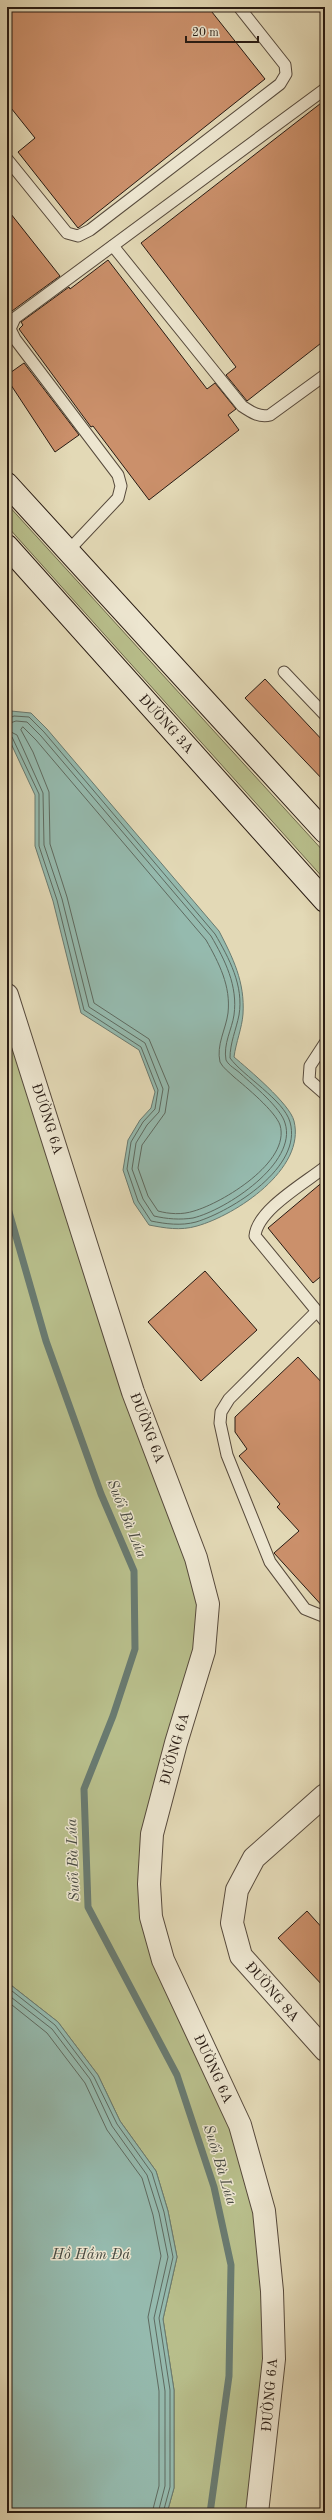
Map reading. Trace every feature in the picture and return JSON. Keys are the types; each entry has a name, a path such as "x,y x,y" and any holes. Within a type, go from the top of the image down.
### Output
{"street":[{"path":"7,484 67,552 325,832"},
{"name":"ĐƯỜNG 3A","path":"7,546 325,901"},
{"name":"ĐƯỜNG 6A","path":"7,995 133,1392 196,1558 208,1604 204,1651 176,1743 152,1834 149,1884 151,1917 163,1960 240,2125 264,2211 272,2291 274,2359 258,2513"},
{"name":"ĐƯỜNG 8A","path":"325,1795 254,1858 236,1890 232,1924 241,1956 325,2050"}],"lane":[{"path":"7,159 67,233 78,236 90,230 280,84 286,74 285,64 239,7"},
{"path":"67,552 118,498 121,486 118,475 15,339 10,329 14,318 325,89"},
{"path":"113,246 242,406 250,412 264,417 270,415 325,375"},
{"path":"284,672 325,715"},
{"path":"325,1043 310,1066 309,1080 325,1094"},
{"path":"325,1167 267,1212 256,1226 255,1236 325,1321"},
{"path":"317,1311 229,1399 221,1412 220,1423 228,1454 270,1562 305,1609 325,1617"}],"green space":[{"path":"7,504 325,853 325,880 7,526"},
{"path":"7,1023 188,1561 200,1606 195,1650 141,1886 232,2130 255,2212 263,2291 266,2358 249,2513 167,2513 174,2488 174,2390 163,2319 177,2257 168,2211 156,2171 120,2121 98,2075 58,2022 7,1982"}],"water":[{"path":"11,711 31,713 47,729 219,931 237,971 242,991 243,1014 234,1057 277,1096 291,1114 294,1121 295,1139 289,1156 279,1172 265,1187 248,1201 213,1220 191,1228 179,1229 149,1225 134,1203 123,1170 128,1140 140,1120 151,1108 155,1092 139,1050 81,1013 53,901 35,846 35,795 7,735 7,716"},
{"name":"Hồ Hầm Đá","path":"7,1982 58,2022 98,2075 120,2121 156,2171 168,2211 177,2257 163,2319 174,2390 174,2488 167,2513 7,2513"}],"building":[{"path":"7,7 208,7 265,79 78,228 18,152 35,138 7,103"},
{"path":"325,100 325,340 247,401 226,375 236,367 141,243"},
{"path":"7,209 60,276 12,311 7,304"},
{"path":"108,260 207,389 215,383 236,409 228,415 239,430 149,500 93,426 91,427 19,329 23,325 21,322 69,287 70,289"},
{"path":"24,363 79,435 55,452 7,379 7,375"},
{"path":"265,679 325,743 325,782 245,698"},
{"path":"325,1180 325,1273 313,1283 268,1228"},
{"path":"205,1271 257,1330 201,1381 148,1322"},
{"path":"298,1357 325,1386 325,1609 274,1553 299,1531 277,1507 280,1504 239,1456 247,1449 235,1432 235,1417"},
{"path":"307,1911 325,1931 325,1988 278,1938"}],"waterway":[{"name":"Suối Bà Lúa","path":"7,1205 46,1341 101,1494 134,1571 135,1649 113,1716 84,1789 88,1907 177,2075 214,2187 231,2265 229,2376 210,2513"}]}
